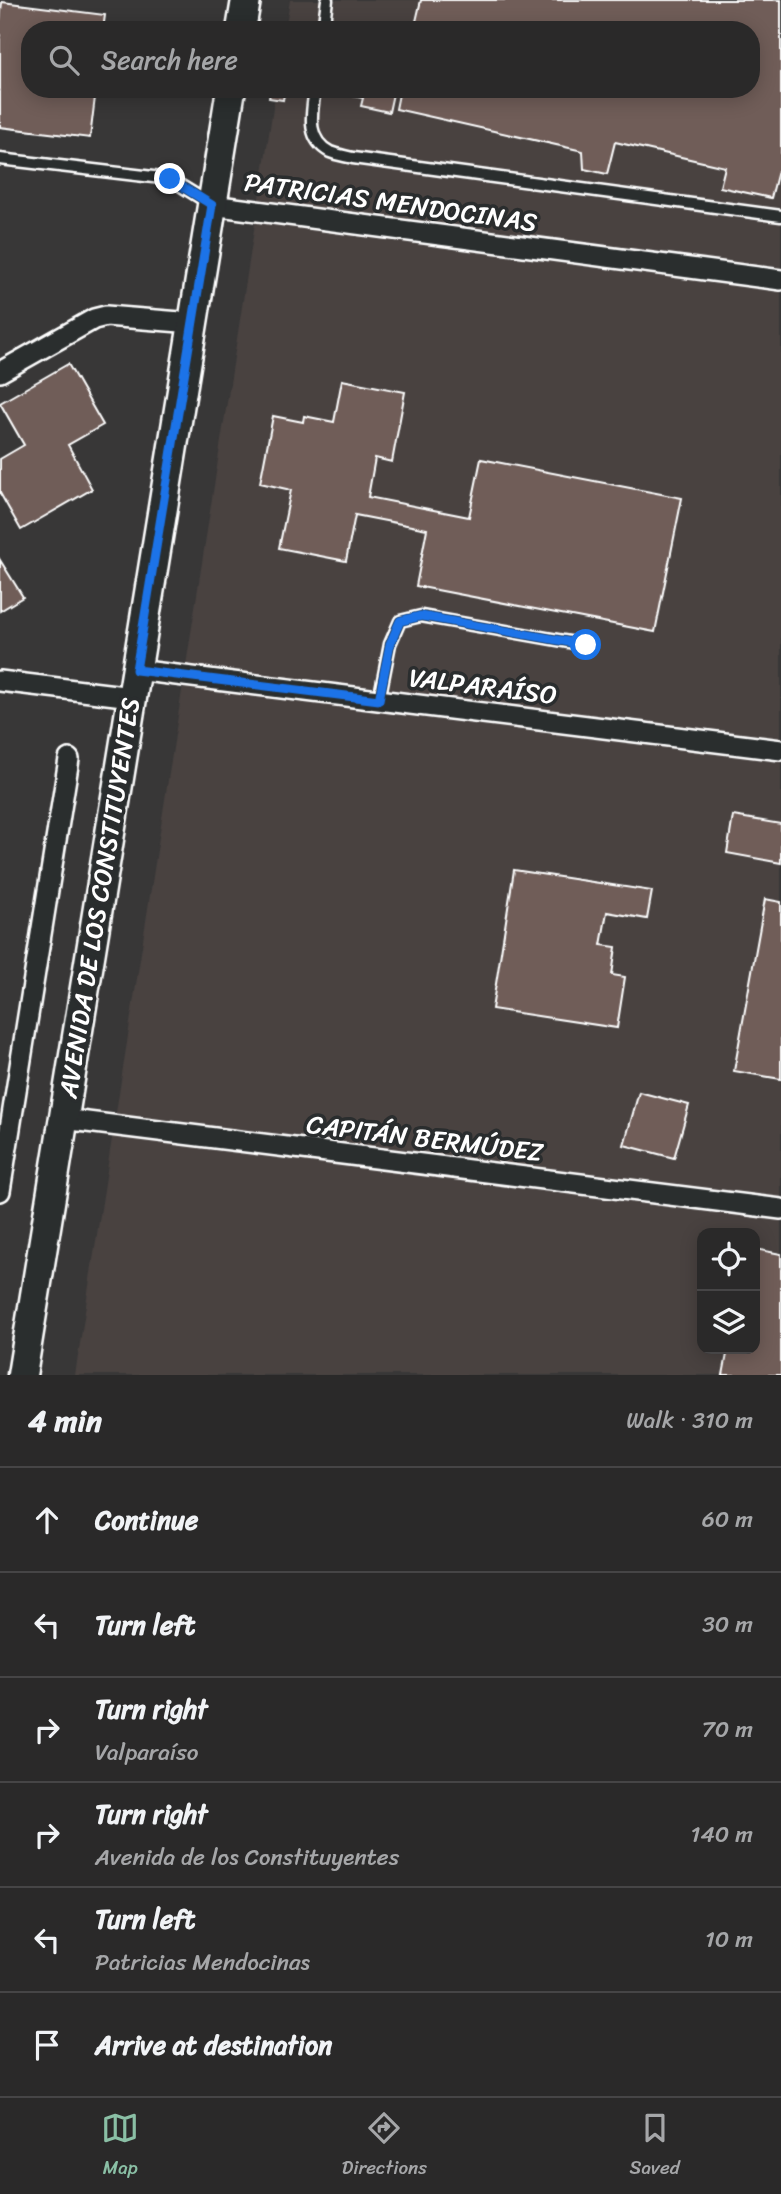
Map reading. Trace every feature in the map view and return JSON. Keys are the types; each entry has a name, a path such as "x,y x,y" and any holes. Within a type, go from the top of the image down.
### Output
{"main road":[{"path":"242,21 246,0"},
{"name":"AVENIDA DE LOS CONSTITUYENTES","path":"22,1375 230,98"}],"street":[{"name":"PATRICIAS MENDOCINAS","path":"212,205 781,280"},
{"path":"0,372 94,319 106,316 193,323"},
{"name":"VALPARAÍSO","path":"0,681 134,684 379,700 781,750"},
{"path":"0,1191 69,759"},
{"name":"CAPITÁN BERMÚDEZ","path":"63,1119 781,1209"}],"lane":[{"path":"324,21 327,0"},
{"path":"314,98 310,123 316,138 329,152 353,158 781,216"},
{"name":"PATRICIAS MENDOCINAS","path":"0,159 170,179 212,205"},
{"path":"379,700 390,644 400,621 421,616 586,645"}],"shaded area":[{"path":"290,0 781,0 781,1375 75,1375 275,98 760,98 760,21 286,21"}],"building":[{"path":"421,0 781,0 781,171 778,171 771,198 720,187 725,167 615,142 607,174 584,169 583,151 396,109 398,98 760,98 760,21 416,21"},
{"path":"2,2 105,15 104,21 21,21 21,98 95,98 90,138 0,127"},
{"path":"363,98 392,98 389,112 361,106"},
{"path":"68,364 103,425 68,445 92,489 21,530 0,493 0,459 24,445 0,403"},
{"path":"342,380 405,392 392,462 375,458 368,497 469,517 481,459 682,498 655,632 416,586 427,529 355,515 346,561 279,548 291,490 260,483 273,416 303,422 304,416 334,422"},
{"path":"0,560 23,597 0,611"},
{"path":"733,816 781,824 781,863 727,853"},
{"path":"514,870 652,891 647,919 607,912 601,945 616,947 612,975 625,977 617,1028 492,1009"},
{"path":"765,899 781,902 781,1079 734,1071"},
{"path":"639,1092 689,1105 674,1158 624,1145"},
{"path":"760,1250 781,1254 781,1375 723,1375 727,1354 760,1354"}],"route":[{"path":"170,179 212,205 136,670 379,700 390,644 400,621 421,616 586,645"}]}
